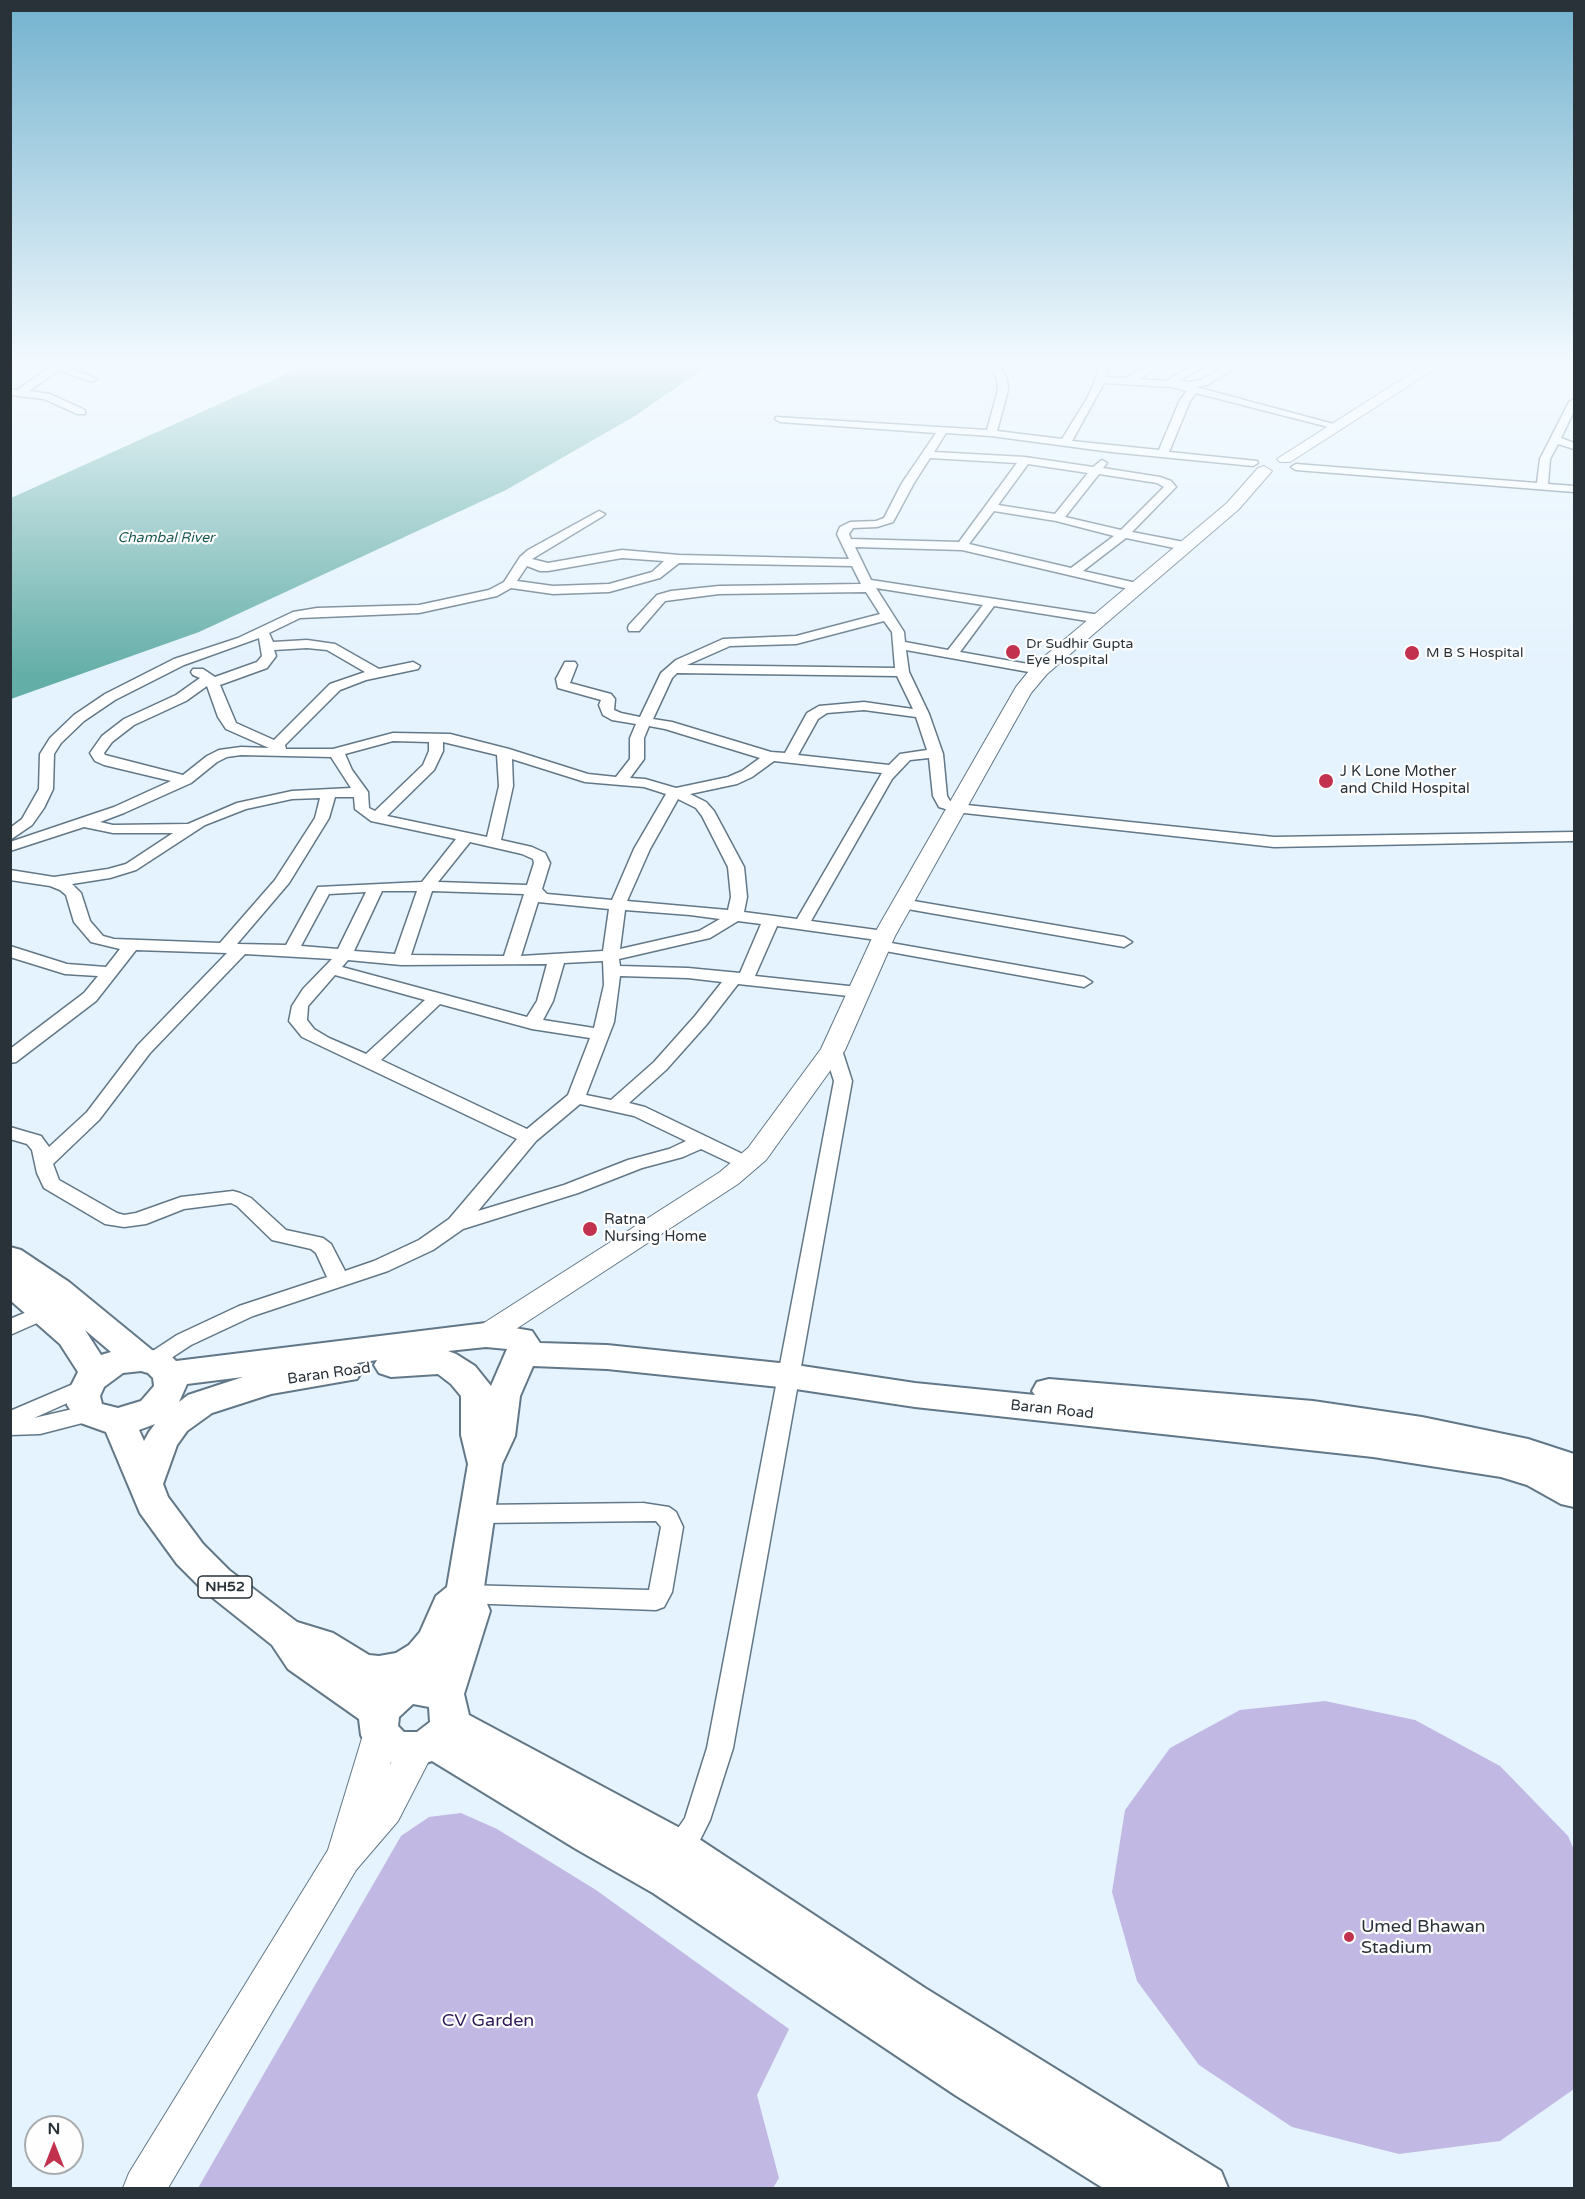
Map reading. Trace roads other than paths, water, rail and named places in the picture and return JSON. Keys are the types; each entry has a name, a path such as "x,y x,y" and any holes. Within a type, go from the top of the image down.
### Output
{"main road":[{"path":"10,1257 58,1290 154,1365 171,1386 162,1402 153,1410 136,1418 97,1399 72,1336 46,1311 10,1284"},
{"name":"Baran Road","path":"154,1365 486,1335 522,1346 607,1357 790,1370 915,1395 1373,1444 1503,1464 1539,1476 1568,1478"},
{"name":"Baran Road","path":"436,1728 471,1611 464,1594 485,1464 498,1436 503,1396 522,1346"},
{"path":"97,1399 117,1362 154,1365"},
{"name":"Baran Road","path":"145,1484 161,1441 175,1422 200,1404 235,1391 271,1382 426,1362 444,1362 463,1375 477,1393 478,1435 485,1464"},
{"name":"NH52","path":"97,1399 145,1484 153,1503 190,1554 216,1580 285,1634 302,1658 381,1723 390,1744 402,1749 436,1728"},
{"path":"285,1634 320,1644 362,1670 379,1672 404,1668 423,1656 436,1640 449,1607 464,1594"},
{"path":"381,1723 388,1701 399,1692 413,1688 427,1688 436,1728 909,2003 1204,2188"},
{"path":"668,1861 970,2079 1146,2188"}],"street":[{"path":"917,470 889,520 877,524 850,525 844,529 843,534 868,585 898,632 902,672 922,714 936,754 940,796 944,804 955,808 1274,842 1575,837"},
{"path":"962,546 1018,470"},
{"path":"1058,518 1097,470 1160,480 1170,487 1125,533 1075,571"},
{"path":"486,1335 729,1178 757,1154 833,1050 882,941 1005,719 1023,691 1040,670 1233,506 1257,470"},
{"path":"1274,470 1288,472 1289,470"},
{"path":"1360,470 1575,489"},
{"path":"1542,487 1544,470"},
{"path":"992,507 1058,518 1071,523 1184,546"},
{"path":"10,836 27,822 46,789 47,754 79,718 110,696 179,662 243,641 297,615 317,612 419,609 493,593 509,584 524,560 541,546 599,514"},
{"path":"848,543 962,546 1137,587"},
{"path":"524,560 540,567 549,567 622,554 679,559 708,575 868,585 1100,619"},
{"path":"509,584 553,590 609,588 656,575 671,561 679,559"},
{"path":"634,628 661,598 708,575 857,562"},
{"path":"952,654 991,602"},
{"path":"620,782 637,759 637,738 647,720 653,702 672,669 718,644 796,640 889,616"},
{"path":"186,780 109,762 100,758 97,753 107,738 129,722 181,698 210,681 262,665 269,656 265,631"},
{"path":"267,646 307,644 330,647 377,674"},
{"path":"898,645 1040,670"},
{"path":"179,662 210,681 231,726 296,754"},
{"path":"570,665 563,685 606,697 608,712 617,717 647,720 771,756 892,770"},
{"path":"276,746 335,687 413,666"},
{"path":"672,669 902,672"},
{"path":"789,759 807,722 824,709 864,706 922,714"},
{"path":"10,847 86,823 186,780 212,759 224,753 241,751 296,754 333,753 393,737 436,737 504,752 585,778 645,783 675,792 701,805 709,814 736,867 739,897 735,916 704,934 611,963"},
{"path":"376,818 429,767 436,751 436,737"},
{"path":"493,843 506,786 504,752"},
{"path":"333,753 338,756 345,771 361,792 362,809 376,818 526,850 540,856 542,863 511,962"},
{"path":"802,924 898,762 911,754 936,754"},
{"path":"154,1365 184,1340 246,1311 381,1266 426,1245 456,1224 529,1137 576,1098 601,1034 612,985 611,963 618,904 642,849 675,792 732,781 747,774 771,756"},
{"path":"54,882 110,873 131,867 189,828 242,806 292,795 361,792"},
{"path":"44,1162 93,1116 126,1070 232,948 281,883 322,818 329,794"},
{"path":"86,823 113,829 189,828"},
{"path":"401,960 426,887 466,837"},
{"path":"10,875 54,882 66,887 73,893 82,922 97,939 132,945 291,950 401,960 511,962 557,958 858,992"},
{"path":"291,950 324,890 507,887 534,890 542,898 551,900 618,904 802,924 1084,982"},
{"path":"376,888 344,955 300,1006 298,1021 308,1033 323,1042 369,1061 478,1115 529,1137"},
{"path":"902,904 1124,942"},
{"path":"615,1106 660,1066 740,978 771,921"},
{"path":"10,1058 90,997 132,945"},
{"path":"10,951 65,969 112,972"},
{"path":"532,1024 544,1001 557,958"},
{"path":"331,969 532,1024 601,1034"},
{"path":"369,1061 436,998"},
{"path":"668,1861 690,1834 697,1820 720,1748 843,1081 833,1050"},
{"path":"576,1098 639,1111 746,1163"},
{"path":"10,1133 34,1140 40,1150 51,1184 112,1219 124,1221 139,1219 181,1203 233,1197 244,1202 279,1235 316,1244 324,1249 339,1280"},
{"path":"456,1224 571,1189 635,1164 675,1153 702,1141"},
{"path":"522,1346 537,1303"},
{"path":"10,1328 46,1311"},
{"path":"10,1420 97,1399"},
{"path":"10,1427 40,1426 97,1399"},
{"path":"464,1594 656,1600 660,1592 672,1527 668,1518 661,1513 478,1514"},
{"path":"343,1858 381,1723"},
{"path":"144,2188 343,1858 385,1809 436,1728"}],"water":[{"name":"Chambal River","path":"74,470 542,470 506,490 199,632 11,699 11,498"}],"place":[{"name":"Dr Sudhir Gupta Eye Hospital","path":"1013,652"},
{"name":"M B S Hospital","path":"1412,653"},
{"name":"J K Lone Mother and Child Hospital","path":"1326,781"},
{"name":"Ratna Nursing Home","path":"590,1229"},
{"name":"Umed Bhawan Stadium","path":"1349,1937"}],"park label":[{"name":"CV Garden","path":"488,2021"}]}
